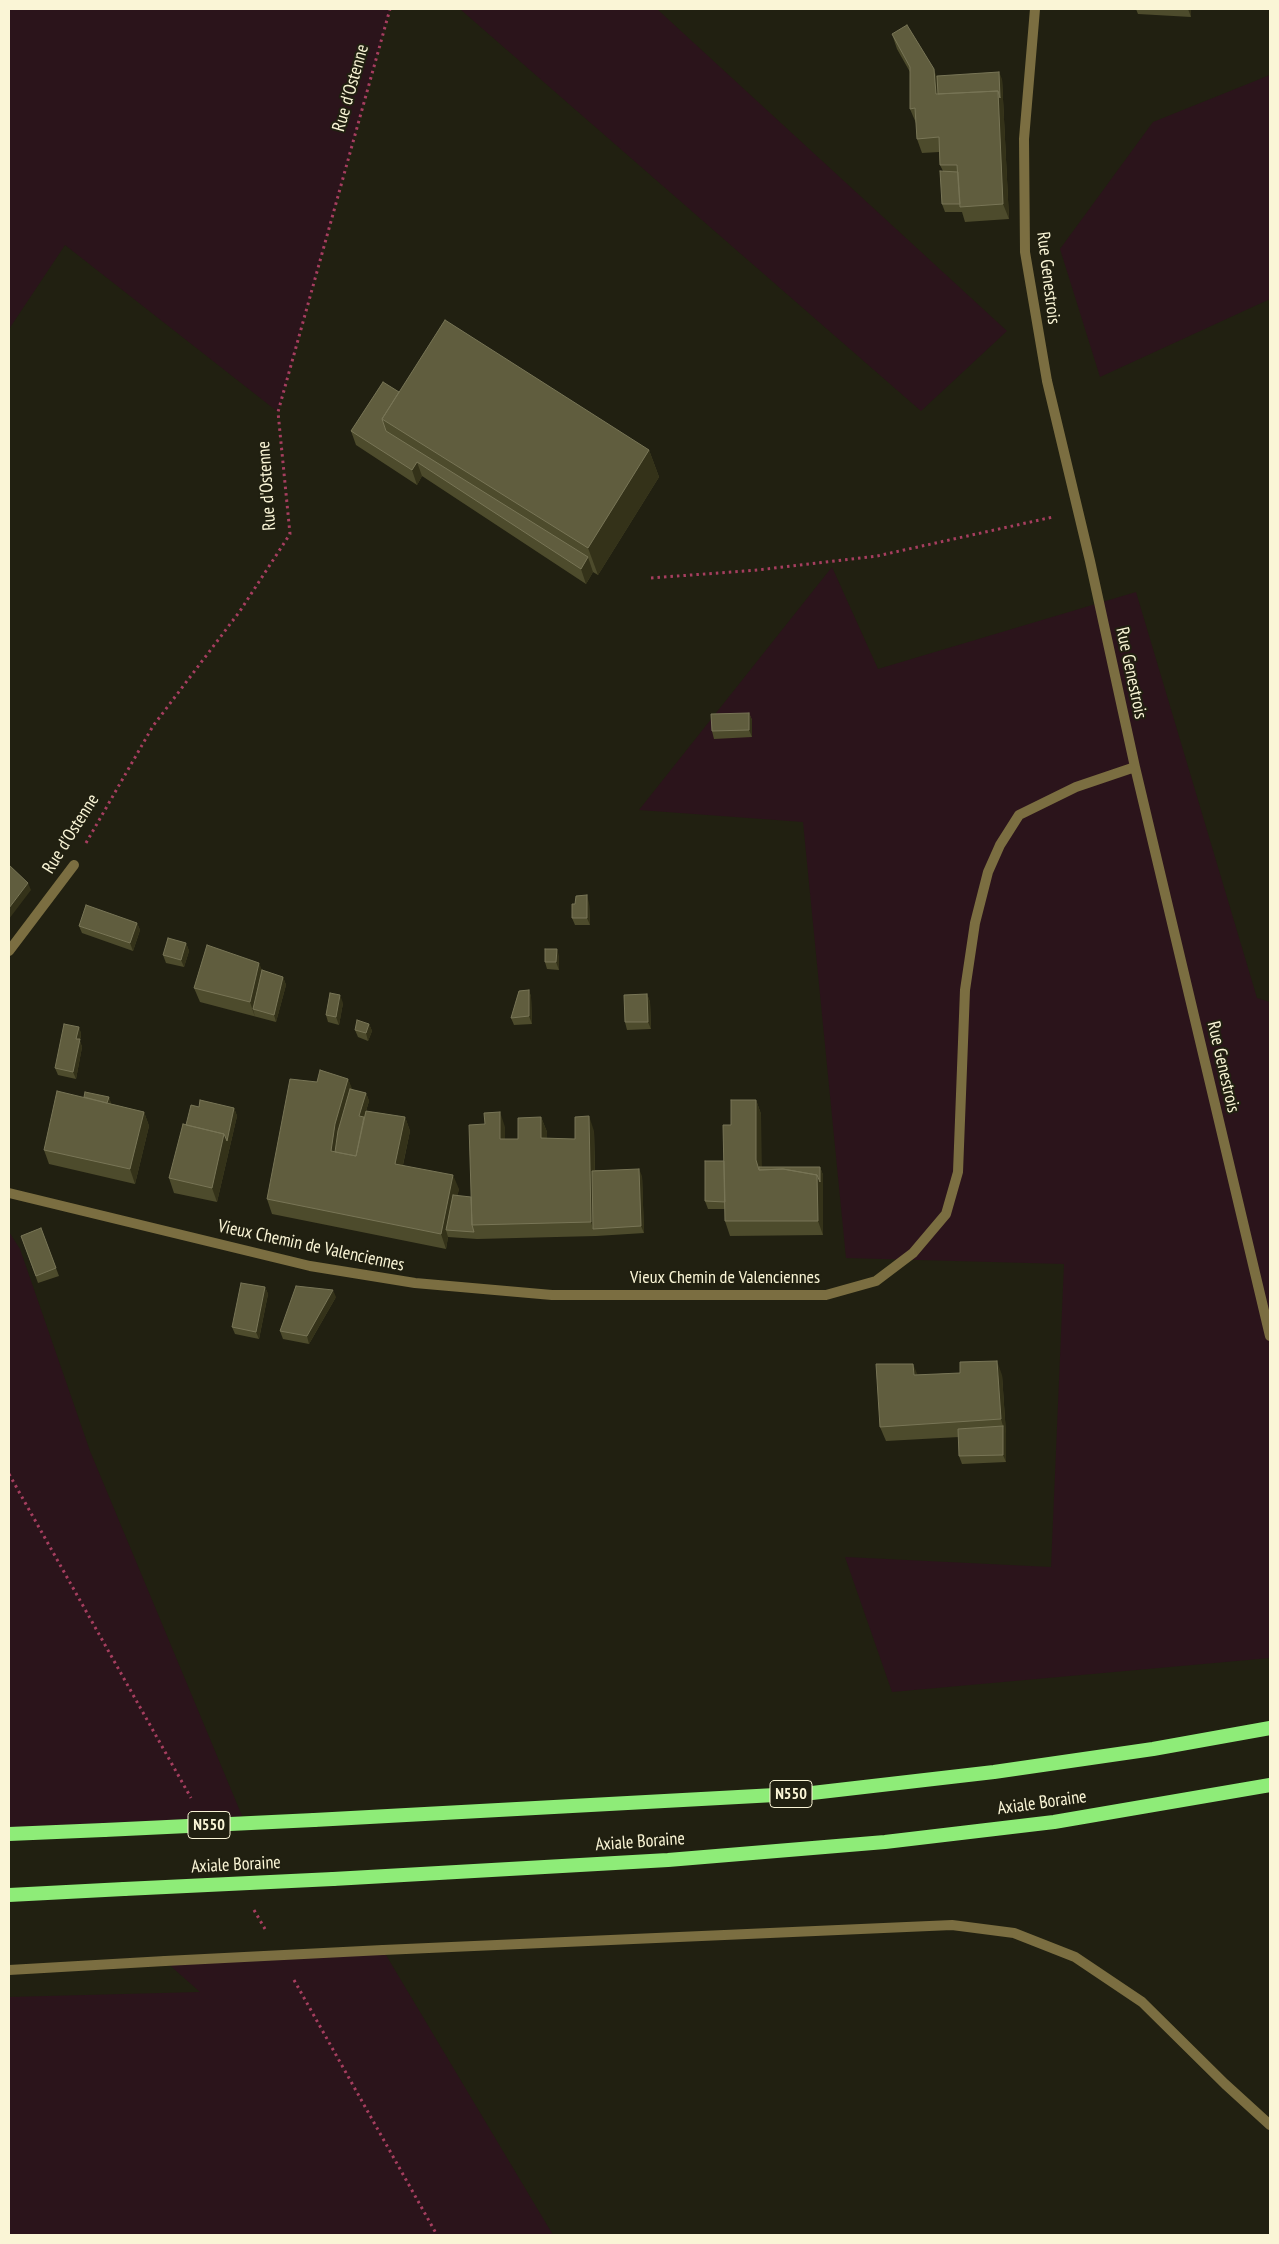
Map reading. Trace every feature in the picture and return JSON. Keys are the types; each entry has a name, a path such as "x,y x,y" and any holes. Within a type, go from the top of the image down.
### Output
{"highway":[{"name":"N550","path":"9,1834 314,1820 812,1793 1004,1771 1152,1749 1268,1729"},
{"name":"Axiale Boraine","path":"9,1894 333,1879 668,1860 885,1842 1054,1822 1270,1785"}],"street":[{"name":"Rue Genestrois","path":"1035,9 1024,139 1025,252 1046,381 1270,1336"},
{"name":"Vieux Chemin de Valenciennes","path":"9,1193 310,1266 415,1283 552,1294 826,1295 876,1280 913,1253 946,1214 958,1172 965,990 975,923 988,872 1000,844 1019,815 1076,787 1135,767"},
{"name":"Rue d'Ostenne","path":"9,951 74,865"},
{"path":"9,1970 383,1950 952,1925 1014,1933 1075,1957 1142,2002 1270,2126"}],"path":[{"name":"Rue d'Ostenne","path":"74,865 154,726 240,611 290,534 278,412 390,9"},
{"path":"651,578 758,570 877,556 1078,512"}],"shaded area":[{"path":"9,9 390,9 278,412 65,245 9,329"},
{"path":"460,9 657,9 1007,331 921,411"},
{"path":"1270,75 1270,299 1100,377 1060,249 1153,122"},
{"path":"832,567 878,669 1136,592 1257,998 1270,1002 1270,1658 892,1692 845,1557 1051,1567 1064,1264 846,1258 803,822 639,810"},
{"path":"9,1232 20,1249 90,1451 245,1823 9,1834"},
{"path":"383,1950 553,2235 9,2235 9,1997 200,1992 165,1961"}],"building":[{"path":"907,25 934,69 936,94 998,91 1003,204 960,207 957,165 940,165 939,137 917,139 915,108 910,109 910,67 892,34"},
{"path":"999,72 1000,98 998,91 938,94 937,76"},
{"path":"940,171 958,172 960,204 942,204"},
{"path":"445,320 649,450 588,548 382,419"},
{"path":"383,382 399,392 382,419 386,431 588,557 581,569 417,462 412,470 351,431"},
{"path":"749,713 749,730 712,731 711,714"},
{"path":"9,865 28,883 9,908"},
{"path":"587,895 587,918 572,918 572,904 575,904 576,896"},
{"path":"86,905 137,923 130,943 79,926"},
{"path":"168,938 186,943 181,960 163,955"},
{"path":"207,945 259,963 250,1002 194,988"},
{"path":"545,949 557,949 556,962 545,962"},
{"path":"262,970 283,977 274,1015 253,1009"},
{"path":"529,990 529,1016 511,1018 519,991"},
{"path":"330,993 340,995 336,1017 326,1015"},
{"path":"647,994 648,1022 625,1022 624,995"},
{"path":"357,1020 369,1024 366,1033 355,1030"},
{"path":"64,1024 79,1027 76,1039 80,1039 73,1072 55,1068"},
{"path":"320,1070 348,1079 335,1124 331,1151 356,1156 366,1111 405,1117 395,1164 453,1175 441,1234 267,1199 290,1079 317,1082"},
{"path":"350,1089 366,1093 359,1116 364,1117 356,1156 335,1152 338,1131"},
{"path":"57,1091 144,1112 130,1169 44,1150"},
{"path":"85,1092 109,1097 107,1103 84,1097"},
{"path":"200,1100 234,1108 227,1141 224,1134 186,1125 191,1105 199,1107"},
{"path":"731,1100 756,1100 756,1160 759,1170 783,1169 817,1175 818,1221 725,1221 723,1125 731,1125"},
{"path":"500,1112 500,1139 518,1139 518,1118 541,1117 541,1138 575,1139 575,1117 589,1116 591,1222 472,1225 469,1125 485,1124 484,1113"},
{"path":"183,1124 224,1134 212,1188 169,1178"},
{"path":"705,1161 724,1161 725,1202 705,1201"},
{"path":"759,1167 820,1167 820,1182 817,1175 783,1169 759,1170"},
{"path":"639,1169 641,1226 593,1229 592,1171"},
{"path":"453,1195 471,1197 474,1232 446,1230"},
{"path":"41,1228 56,1268 36,1276 21,1236"},
{"path":"241,1283 265,1287 256,1332 232,1327"},
{"path":"296,1286 333,1290 307,1336 280,1331"},
{"path":"997,1361 1001,1419 880,1427 876,1364 913,1364 914,1375 960,1373 960,1362"},
{"path":"1003,1426 1003,1455 959,1456 958,1429"}]}
